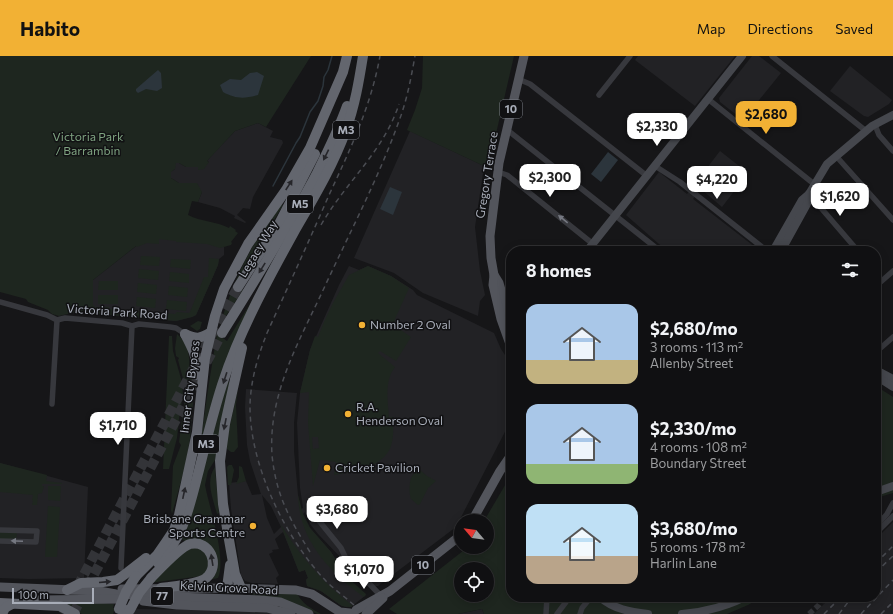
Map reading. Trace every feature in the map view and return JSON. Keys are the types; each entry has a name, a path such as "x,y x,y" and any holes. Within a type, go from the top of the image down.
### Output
{"highway":[{"name":"Inner City Bypass","path":"144,577 156,555 174,530 179,515 197,432 203,373 210,333 222,296 235,267 256,231 286,190 301,166 319,131 343,72 347,56"},
{"name":"Inner City Bypass","path":"124,612 126,592 144,577 171,548 184,526 222,385 238,342 256,304 337,152 354,103 363,56"},
{"name":"Legacy Way","path":"222,333 307,192 340,124 361,66"},
{"name":"Legacy Way","path":"238,287 279,224 318,147 338,101 343,72"},
{"path":"241,588 235,574 231,553 225,516 220,461 222,443 236,372 256,304"},
{"path":"185,334 202,338 210,333"},
{"path":"185,334 193,348 197,364 194,416 197,432"},
{"path":"67,590 81,584 117,580 156,548 166,542"},
{"path":"124,612 139,593 144,577 185,546 196,544 209,550 212,556 213,564 212,571 205,579 195,583 161,588"},
{"path":"227,588 231,553"},
{"path":"0,603 60,606 75,614"},
{"path":"2,614 5,608 12,604"}],"main road":[{"name":"Gregory Terrace","path":"506,326 493,285 494,275 491,258 490,236 498,172 506,129 524,56"},
{"path":"593,244 742,56"},
{"path":"784,246 807,204 809,194 814,184 825,166 866,131 893,115"},
{"path":"776,246 802,200 809,194"},
{"name":"Gregory Terrace","path":"494,275 499,283 506,308"},
{"path":"881,373 893,379"},
{"path":"881,379 893,387"},
{"path":"476,514 506,462"},
{"path":"881,490 893,486"},
{"name":"10","path":"366,614 386,595 454,541"},
{"name":"Kelvin Grove Road","path":"0,587 99,591 161,588 290,589 310,593 319,597 340,612 351,612"},
{"path":"225,602 227,588"},
{"path":"241,588 249,597 255,600"},
{"name":"Kelvin Grove Road","path":"99,591 116,594 225,602 267,608 291,614"},
{"path":"374,614 386,595"},
{"name":"10","path":"351,612 386,595"},
{"name":"Kelvin Grove Road","path":"0,599 54,601 120,599 177,604 255,600 280,602 309,614"},
{"path":"607,602 622,610 648,614"},
{"path":"682,614 719,607 732,602"}],"street":[{"path":"599,95 630,56"},
{"path":"772,56 866,131"},
{"path":"518,79 530,84 647,176"},
{"path":"708,99 814,184"},
{"path":"875,125 879,135 893,151"},
{"path":"506,129 654,246"},
{"path":"836,156 893,220"},
{"path":"655,166 680,182 761,246"},
{"path":"498,172 507,175 593,244"},
{"path":"809,194 854,246"},
{"path":"881,282 893,271"},
{"name":"Victoria Park Road","path":"0,302 47,315 57,320 65,318 122,323 132,326 139,324 170,327 176,328 185,334"},
{"path":"52,404 57,320"},
{"path":"121,568 132,326"},
{"path":"881,348 893,337"},
{"path":"881,521 887,514 893,503"},
{"path":"311,506 317,518 339,545 348,560 359,572 386,595"},
{"path":"881,528 893,516"},
{"path":"0,530 37,531 36,542 0,541"},
{"path":"546,614 547,602"},
{"path":"558,614 566,602"},
{"path":"580,614 582,608 587,602"}],"shaded area":[{"path":"638,56 735,56 695,106 635,60"},
{"path":"752,56 759,56 781,73 743,120 720,102 719,98"},
{"path":"850,66 892,100 889,104 868,117 864,116 830,91"},
{"path":"158,70 161,73 162,88 157,91 146,89 138,93 136,89"},
{"path":"257,72 264,76 258,95 240,98 223,92 220,85 230,79 241,80 250,73"},
{"path":"258,123 273,131 270,137 282,140 283,143 253,197 250,209 243,208 237,215 246,222 245,223 234,218 235,216 220,208 198,202 202,192 179,183 171,178 170,172 175,169 175,163 179,163 186,167 199,167 198,169 209,162 207,161 235,131"},
{"path":"410,131 484,166 475,227 480,271 485,295 480,301 478,316 423,293 394,273 354,258"},
{"path":"720,151 748,173 722,207 701,189 693,199 754,246 661,246 626,215 659,172 687,194"},
{"path":"608,152 618,160 601,182 591,174"},
{"path":"390,187 402,192 393,215 380,209"},
{"path":"154,232 224,241 224,255 219,259 218,265 196,315 176,321 89,313 93,280"},
{"path":"349,266 359,270 368,266 391,276 413,290 417,295 494,333 506,356 506,430 463,514 454,514 454,529 378,586 369,587 318,534 310,524 305,512 303,514 310,528 331,552 347,577 366,595 351,607 340,605 321,591 307,586 306,580 308,578 305,570 299,572 283,532 275,539 279,549 272,550 273,552 269,554 279,575 276,578 278,584 252,583 245,581 241,575 231,509 229,483 246,481 252,495 261,494 250,461 247,445 245,407 246,389 297,393 294,423 294,451 298,495 301,509 303,508 300,488 297,423 300,393 310,350","holes":["262,495 271,506 281,527 274,534 267,518"]},
{"path":"0,463 88,487 84,578 0,578"},
{"path":"893,522 893,614 814,614 826,602 881,602 881,534"},
{"path":"134,609 266,611 278,614 132,614"},
{"path":"482,609 484,614 458,614"}],"green space":[{"name":"Victoria Park / Barrambin","path":"0,56 311,56 266,127 258,123 235,131 207,161 209,162 204,169 198,170 198,167 186,167 176,163 175,169 171,172 171,178 179,183 197,183 202,192 198,202 192,201 188,215 229,228 230,226 236,230 235,231 238,233 231,242 231,245 220,248 207,244 176,242 159,239 159,244 147,243 137,247 136,246 93,280 93,305 95,307 109,307 109,309 175,314 177,312 189,313 204,277 208,277 209,258 219,259 218,265 196,315 176,321 76,312 59,316 28,302 26,299 0,292"},
{"path":"423,56 514,56 492,151 484,166 407,130 422,88"},
{"path":"281,204 283,205 236,285 243,290 220,325 242,267 254,245"},
{"path":"141,256 160,257 159,266 140,265"},
{"path":"171,259 191,260 190,269 170,267"},
{"path":"368,266 391,276 409,288 395,319 395,326 411,337 396,361 380,351 378,353 395,367 389,378 388,385 389,417 393,417 393,436 389,450 384,457 369,466 352,472 334,475 336,462 320,460 313,486 308,423 309,392 300,393 310,350 315,336 318,337 333,303 349,275","holes":["312,437 318,437 319,448 313,449"]},
{"path":"139,269 159,271 158,280 138,278"},
{"path":"170,272 189,274 189,283 169,281"},
{"path":"99,281 118,281 118,290 98,290"},
{"path":"138,283 157,285 156,294 137,292"},
{"path":"169,286 188,288 187,297 168,295"},
{"path":"98,295 118,295 118,304 98,304"},
{"path":"137,297 156,299 155,308 136,306"},
{"path":"253,299 200,445 217,334 227,341"},
{"path":"167,300 187,302 186,311 166,309"},
{"path":"198,321 202,322 200,329 197,331 190,326"},
{"path":"177,334 187,344 194,391 190,439 186,463 172,514 173,466 181,445 179,442 186,390 178,360 179,358 176,356 175,348"},
{"path":"169,336 172,336 173,351 182,382 183,395 177,438 169,469 163,469"},
{"path":"227,381 230,383 215,460 208,471 205,485 219,546 220,558 218,578 208,580 216,556 182,539 189,522"},
{"path":"238,389 236,405 238,447 234,452 231,452 227,449 226,443"},
{"path":"881,389 893,397 893,493 881,497"},
{"path":"0,463 47,475 46,481 62,484 42,484 42,486 44,486 42,493 38,494 37,505 32,505 33,495 0,492"},
{"path":"232,465 234,470 231,485 228,485 227,467"},
{"path":"239,466 242,467 246,481 236,484 239,477"},
{"path":"215,467 219,513 217,514 210,484 212,472"},
{"path":"420,470 436,481 428,488 420,504 418,505 411,499 410,482 416,471"},
{"path":"506,484 506,602 753,602 727,614 484,614 482,609 458,614 397,614 389,609 459,554 494,554 494,514 488,514"},
{"path":"48,486 61,486 60,501 48,500"},
{"path":"298,495 303,514 310,528 331,552 347,577 366,594 364,597 339,577 318,554 304,526"},
{"path":"48,506 60,507 57,557 45,557"},
{"path":"280,523 312,568 321,578 353,606 342,606 321,591 307,586 306,580 308,578 305,570 299,572"},
{"path":"0,531 17,532 16,540 0,539"},
{"path":"190,547 205,550 211,567 202,576 149,583"},
{"path":"248,591 297,593 304,603 321,614 317,614 297,604 253,595"},
{"path":"65,604 114,604 113,608 115,608 113,614 82,614"}],"waterway":[{"path":"273,186 300,137 310,112 318,101 323,86 324,77 328,70 332,56"}],"tunnel":[{"path":"63,614 238,287"},
{"path":"73,614 222,333"},
{"path":"809,614 821,602"}],"railway":[{"path":"354,605 326,581 311,564 297,544 272,499 256,451 251,427 250,404 253,377 267,333 359,127 371,92 380,56"},
{"path":"310,552 290,517 280,494 277,482 272,455 272,432 275,410 280,389 296,347 383,163 404,105 415,56"},
{"path":"321,225 341,195 384,137 399,104"},
{"path":"881,558 893,546"},
{"path":"881,567 893,556"},
{"path":"881,593 893,580"},
{"path":"824,614 836,602"},
{"path":"839,614 848,602"},
{"path":"861,614 872,602"},
{"path":"881,614 893,602"}],"place":[{"name":"Number 2 Oval","path":"362,325"},
{"name":"R.A. Henderson Oval","path":"348,414"},
{"name":"Cricket Pavilion","path":"327,468"},
{"name":"Brisbane Grammar Sports Centre","path":"253,526"}]}
